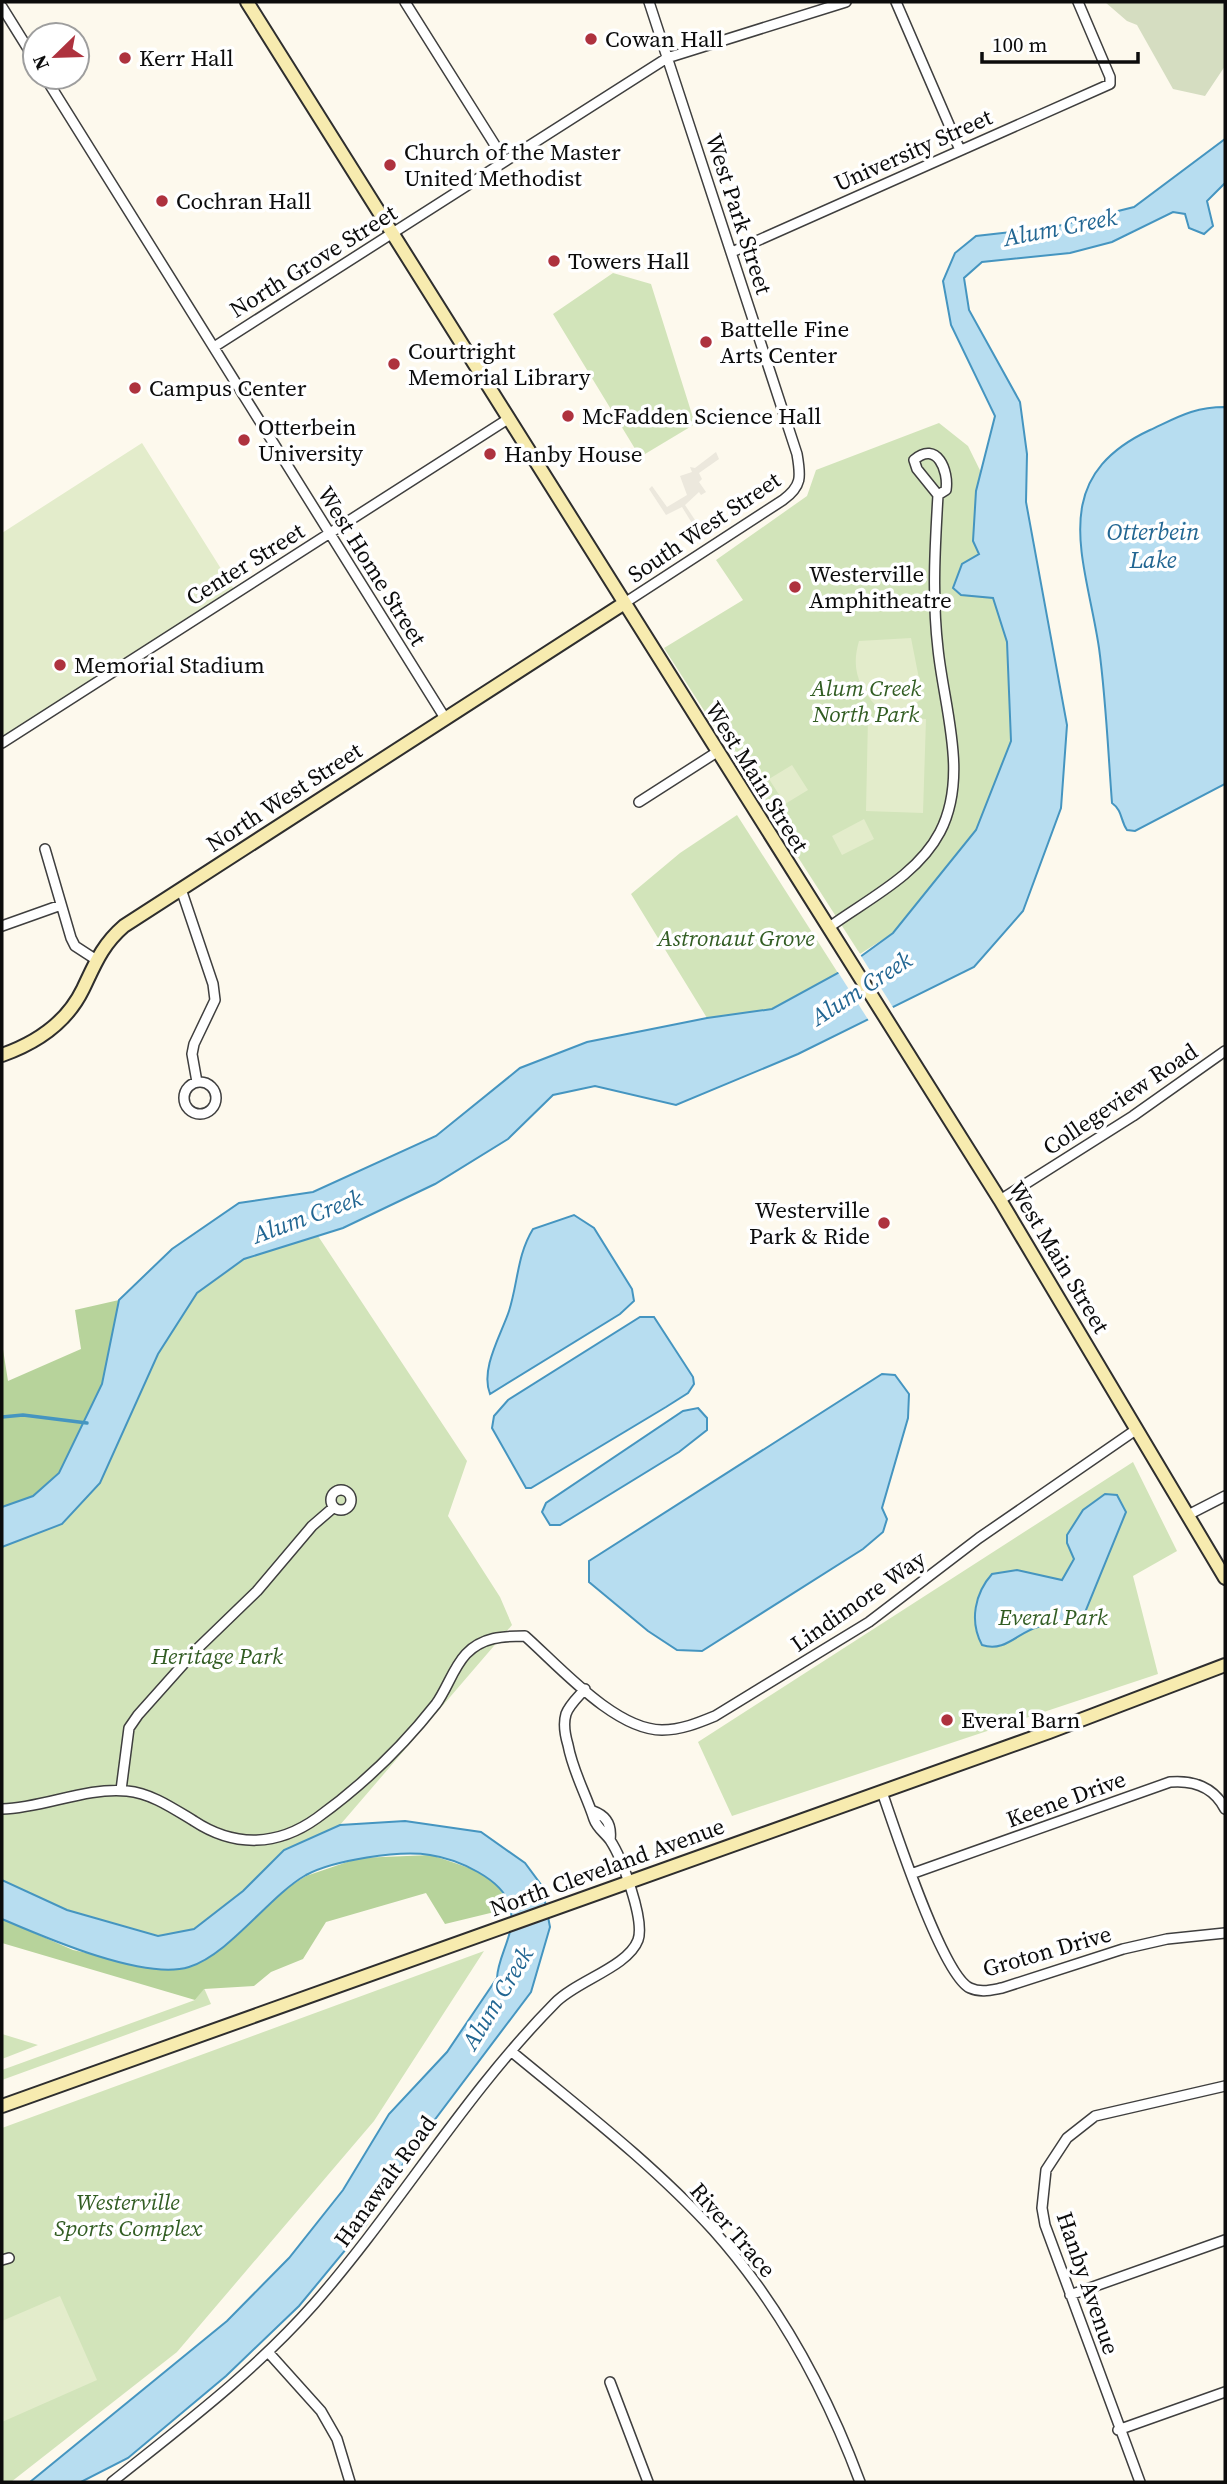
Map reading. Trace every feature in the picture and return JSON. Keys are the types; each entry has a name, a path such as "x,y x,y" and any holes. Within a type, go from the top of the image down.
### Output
{"main road":[{"name":"West Main Street","path":"247,2 1000,1200 1225,1578"},
{"name":"North West Street","path":"2,1055 25,1045 58,1023 78,997 104,945 124,926 623,604"},
{"name":"North Cleveland Avenue","path":"2,2106 882,1792 1225,1665"}],"street":[{"path":"405,2 505,161"},
{"name":"West Park Street","path":"649,2 797,454 802,478"},
{"name":"North Grove Street","path":"214,347 667,58 842,2"},
{"path":"896,2 960,150"},
{"name":"University Street","path":"732,252 1110,83 1111,77 1078,2"},
{"path":"2,7 21,38"},
{"name":"West Home Street","path":"54,91 445,718"},
{"name":"Center Street","path":"2,743 508,419"},
{"path":"828,928 891,885 925,854 940,832 951,798 954,754 937,641 934,553 939,495 917,469 914,460 919,456 929,453 945,464 946,490 939,495"},
{"name":"South West Street","path":"623,604 783,500 799,486 802,478"},
{"path":"639,802 717,752"},
{"path":"45,849 75,946 95,960"},
{"path":"181,889 213,984 215,1000 194,1044 192,1054 197,1082"},
{"path":"2,926 61,905"},
{"name":"Collegeview Road","path":"1000,1200 1133,1116 1225,1051"},
{"name":"Lindimore Way","path":"2,1809 34,1807 88,1792 121,1790 145,1794 198,1824 237,1841 277,1839 318,1817 391,1753 419,1726 440,1699 466,1654 486,1640 502,1636 525,1636 618,1716 644,1727 662,1730 689,1727 715,1716 869,1622 979,1538 1138,1429"},
{"path":"1188,1515 1225,1496"},
{"path":"121,1790 129,1728 138,1715 196,1650 257,1591 312,1526 334,1507"},
{"name":"Hanawalt Road","path":"111,2482 241,2378 268,2352 355,2255 442,2134 512,2052 568,1991 632,1951 640,1930 627,1882 610,1840 594,1820 593,1811 573,1770 564,1723 566,1712 585,1689"},
{"name":"Keene Drive","path":"911,1874 1170,1782 1186,1780 1208,1788 1225,1809"},
{"name":"Groton Drive","path":"882,1792 911,1874 956,1976 969,1988 985,1992 1123,1949 1167,1939 1225,1933"},
{"name":"River Trace","path":"512,2052 663,2180 715,2232 768,2300 813,2373 860,2482"},
{"name":"Hanby Avenue","path":"1140,2482 1118,2430 1070,2295 1042,2208 1042,2187 1052,2158 1067,2138 1095,2116 1225,2086"},
{"path":"1070,2295 1225,2240"},
{"path":"268,2352 321,2411 337,2439 350,2482"},
{"path":"610,2382 648,2482"},
{"path":"1118,2430 1225,2392"}],"green space":[{"path":"1105,2 1225,2 1225,66 1205,96 1173,89 1137,25 1127,21"},
{"path":"613,273 651,284 695,424 640,457 553,314"},
{"name":"Alum Creek North Park","path":"939,423 968,446 1005,521 961,595 993,597 1007,642 1011,741 976,830 893,933 860,954 664,648 743,600 716,560 807,496 816,470"},
{"name":"Memorial Stadium","path":"142,443 235,591 2,739 2,533"},
{"path":"911,638 923,699 901,710 877,707 865,692 858,676 856,660 859,641"},
{"path":"868,718 926,719 923,813 866,811"},
{"path":"792,765 808,790 785,804 769,779"},
{"name":"Astronaut Grove","path":"737,815 838,973 772,1009 707,1018 631,894 680,853"},
{"path":"864,819 874,839 842,855 832,836"},
{"name":"Heritage Park","path":"318,1236 467,1461 448,1516 500,1597 512,1625 340,1825 284,1850 243,1891 194,1929 158,1936 67,1910 2,1880 2,1547 62,1524 100,1483 158,1354 197,1293 244,1259"},
{"path":"119,1300 102,1384 59,1473 33,1496 2,1507 2,1343 8,1381 81,1349 75,1310"},
{"name":"Everal Park","path":"1133,1462 1177,1551 1133,1576 1158,1674 732,1816 698,1742"},
{"path":"431,1855 467,1867 488,1878 504,1895 511,1908 445,1924 426,1893 326,1922 303,1959 271,1972 254,1986 204,1989 195,2000 2,1943 2,1919 73,1950 160,1969 306,1876 359,1858"},
{"name":"Westerville Sports Complex","path":"484,1951 374,2121 177,2352 11,2482 2,2482 2,2128"},
{"path":"204,1988 211,2004 2,2080 2,2070 195,2000"},
{"path":"2,2034 38,2045 2,2059"},
{"path":"60,2296 97,2380 2,2422 2,2321"}],"shaded area":[{"path":"716,452 719,459 699,473 702,479 699,482 706,492 701,495 699,492 685,505 699,526 695,528 682,507 666,515 649,489 652,486 667,507 687,495 680,476 692,472 690,467 695,468"}],"water":[{"name":"Alum Creek","path":"1225,139 1225,183 1207,201 1213,226 1204,234 1189,228 1185,214 1173,212 1112,242 1070,253 982,262 964,278 969,310 1020,402 1027,454 1026,502 1067,725 1061,808 1023,911 974,967 798,1054 676,1105 595,1086 553,1095 508,1139 435,1184 343,1228 244,1259 197,1293 158,1354 100,1483 62,1524 2,1547 2,1507 33,1496 59,1473 102,1384 119,1300 172,1249 239,1203 313,1192 436,1136 520,1068 587,1042 707,1018 772,1009 838,973 893,933 976,830 1011,741 1007,642 993,598 961,595 953,588 962,564 979,554 973,541 976,491 995,416 951,325 943,281 955,253 976,236 1054,227 1134,207"},
{"name":"Otterbein Lake","path":"1225,407 1225,784 1135,831 1127,830 1118,809 1112,803 1099,648 1082,553 1080,524 1084,497 1096,472 1117,450 1150,430 1186,414"},
{"path":"574,1215 594,1228 632,1289 634,1301 620,1314 490,1394 490,1363 509,1311 528,1239 533,1229"},
{"path":"640,1317 654,1317 693,1377 694,1384 688,1393 531,1488 526,1488 492,1428 494,1416 508,1400"},
{"path":"882,1374 895,1375 909,1394 908,1418 882,1508 887,1519 883,1532 863,1549 702,1651 677,1650 648,1631 589,1582 589,1561"},
{"path":"698,1408 707,1418 707,1430 679,1452 560,1525 550,1525 542,1512 546,1503 683,1411"},
{"path":"1105,1494 1117,1495 1126,1512 1084,1615 1067,1624 1038,1627 1005,1644 990,1647 982,1645 976,1626 976,1608 981,1590 992,1574 1017,1570 1062,1580 1074,1559 1067,1543 1067,1535 1083,1510"},
{"name":"Alum Creek","path":"405,1821 481,1832 525,1863 542,1886 550,1927 531,1992 409,2154 366,2225 299,2306 226,2376 128,2458 81,2482 30,2482 227,2321 289,2258 343,2190 389,2114 447,2052 497,1978 511,1917 506,1897 499,1888 466,1866 430,1855 367,1857 306,1875 278,1896 219,1950 189,1967 170,1970 121,1963 94,1955 2,1919 2,1880 67,1910 158,1936 194,1929 243,1891 284,1850 340,1825"}],"pier":[{"path":"858,951 894,1009 869,1021 836,969"}],"waterway":[{"path":"2,1417 23,1415 87,1423"}],"place":[{"name":"Cowan Hall","path":"591,39"},
{"name":"Kerr Hall","path":"125,58"},
{"name":"Church of the Master United Methodist","path":"390,165"},
{"name":"Cochran Hall","path":"162,201"},
{"name":"Towers Hall","path":"554,261"},
{"name":"Battelle Fine Arts Center","path":"706,342"},
{"name":"Courtright Memorial Library","path":"394,364"},
{"name":"Campus Center","path":"135,388"},
{"name":"McFadden Science Hall","path":"568,416"},
{"name":"Otterbein University","path":"244,440"},
{"name":"Hanby House","path":"490,454"},
{"name":"Westerville Amphitheatre","path":"795,587"},
{"name":"Memorial Stadium","path":"60,665"},
{"name":"Westerville Park & Ride","path":"884,1223"},
{"name":"Everal Barn","path":"947,1720"}]}
